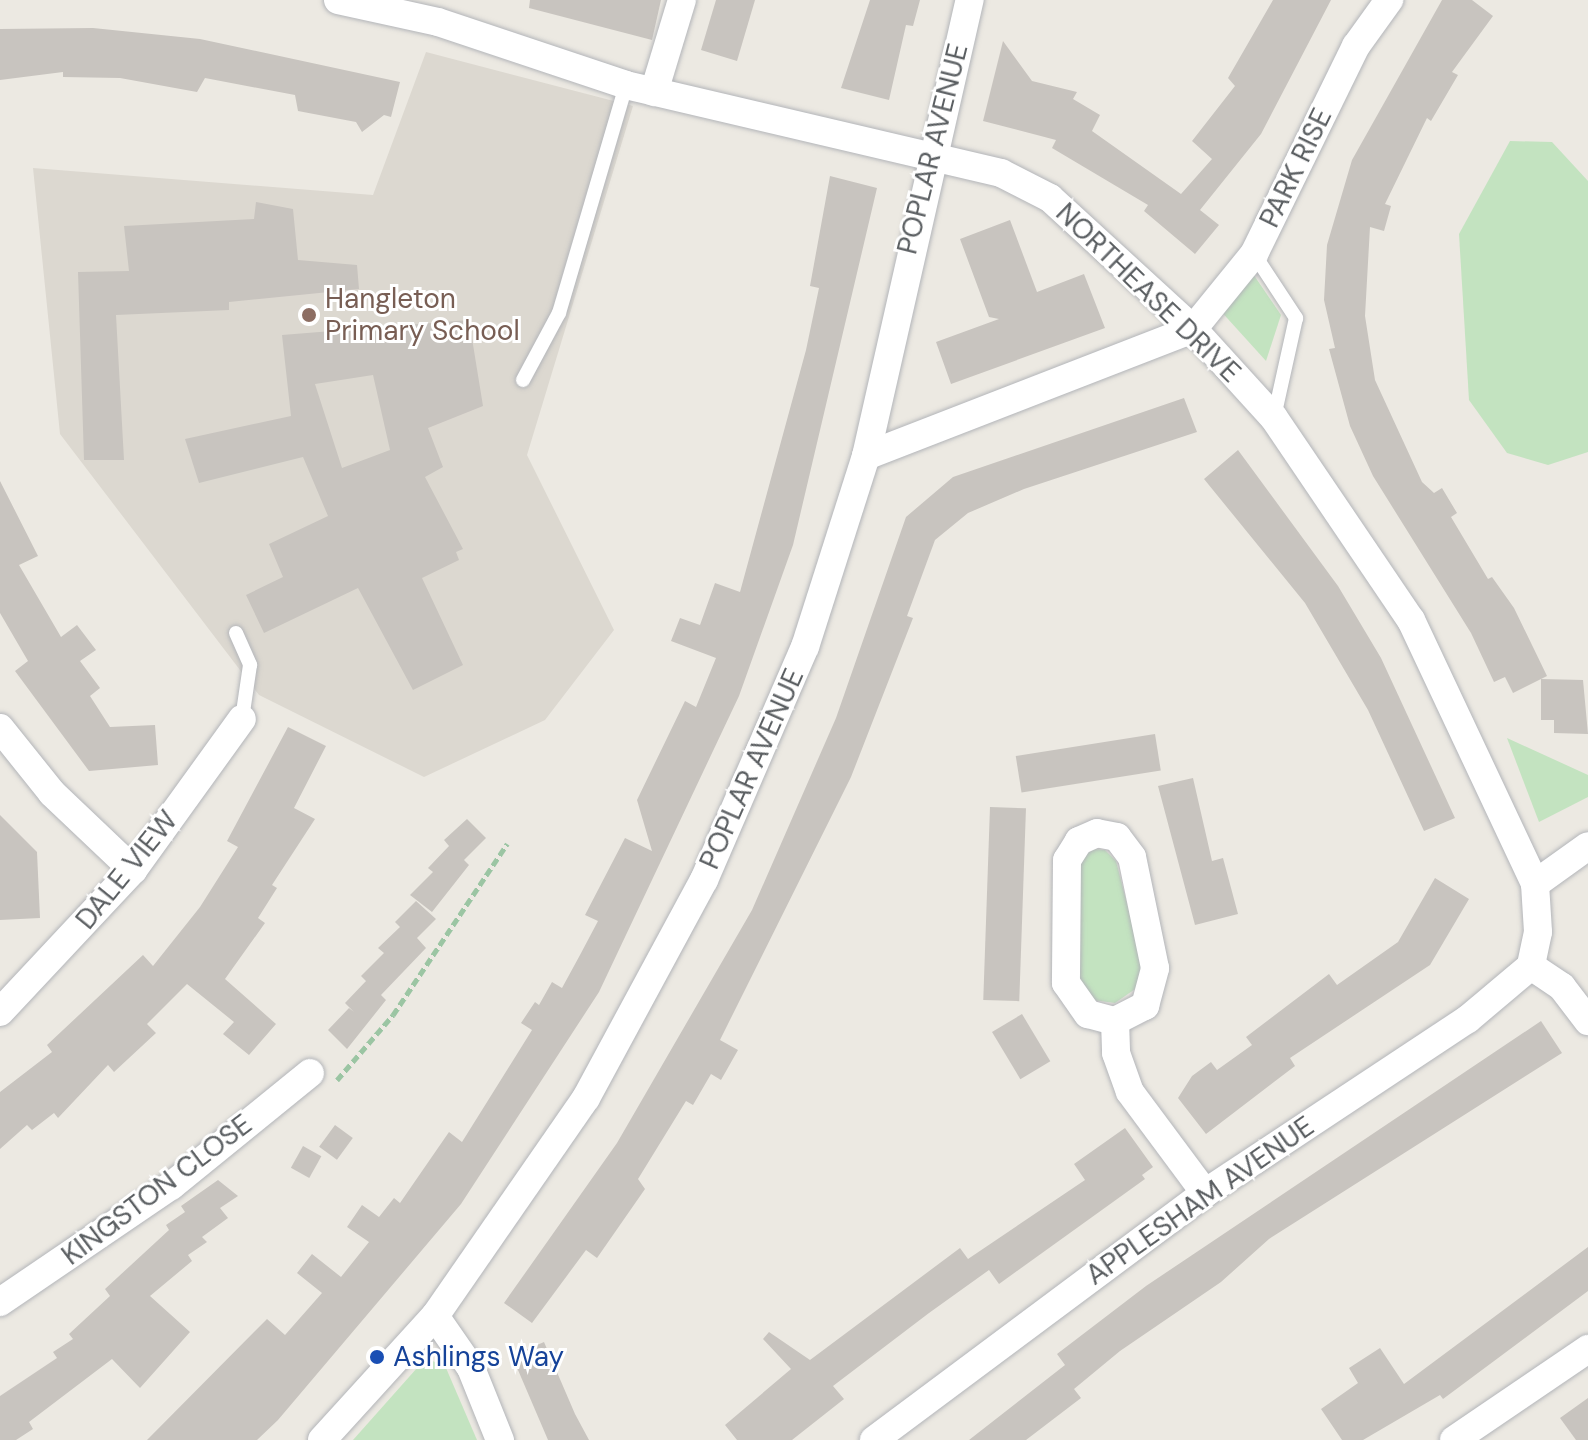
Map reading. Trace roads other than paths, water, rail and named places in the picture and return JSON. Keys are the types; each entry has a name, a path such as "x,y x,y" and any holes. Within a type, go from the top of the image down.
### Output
{"street":[{"name":"NORTHEASE DRIVE","path":"338,0 442,11 626,85 1001,173 1050,198 1193,329 1274,418 1411,620 1535,884 1538,932 1531,966"},
{"path":"654,92 682,0"},
{"name":"POPLAR AVENUE","path":"322,1440 435,1316 586,1098 704,880 805,647 866,456 930,156 970,0"},
{"name":"PARK RISE","path":"1193,329 1254,254 1356,46 1389,0"},
{"path":"866,456 1193,329"},
{"name":"DALE VIEW","path":"0,1012 133,870 242,719"},
{"path":"0,728 52,793 133,870"},
{"path":"1097,833 1117,837 1132,857 1155,968 1145,1006 1115,1021 1078,1006 1064,969 1067,860 1079,841 1097,833"},
{"path":"1535,884 1588,846"},
{"path":"1531,966 1562,987 1588,1021"},
{"name":"APPLESHAM AVENUE","path":"874,1440 1205,1193 1468,1019 1531,966"},
{"path":"1115,1021 1116,1053 1130,1092 1205,1193"},
{"name":"KINGSTON CLOSE","path":"0,1302 171,1186 310,1073"},
{"path":"435,1316 471,1368 500,1440"},
{"path":"1454,1440 1588,1349"}],"lane":[{"path":"523,380 559,313 626,85"},
{"path":"1254,254 1296,318 1274,418"},
{"path":"236,633 250,665 242,719"}],"place":[{"name":"Hangleton Primary School","path":"309,315"},
{"name":"Ashlings Way","path":"377,1357"}]}
